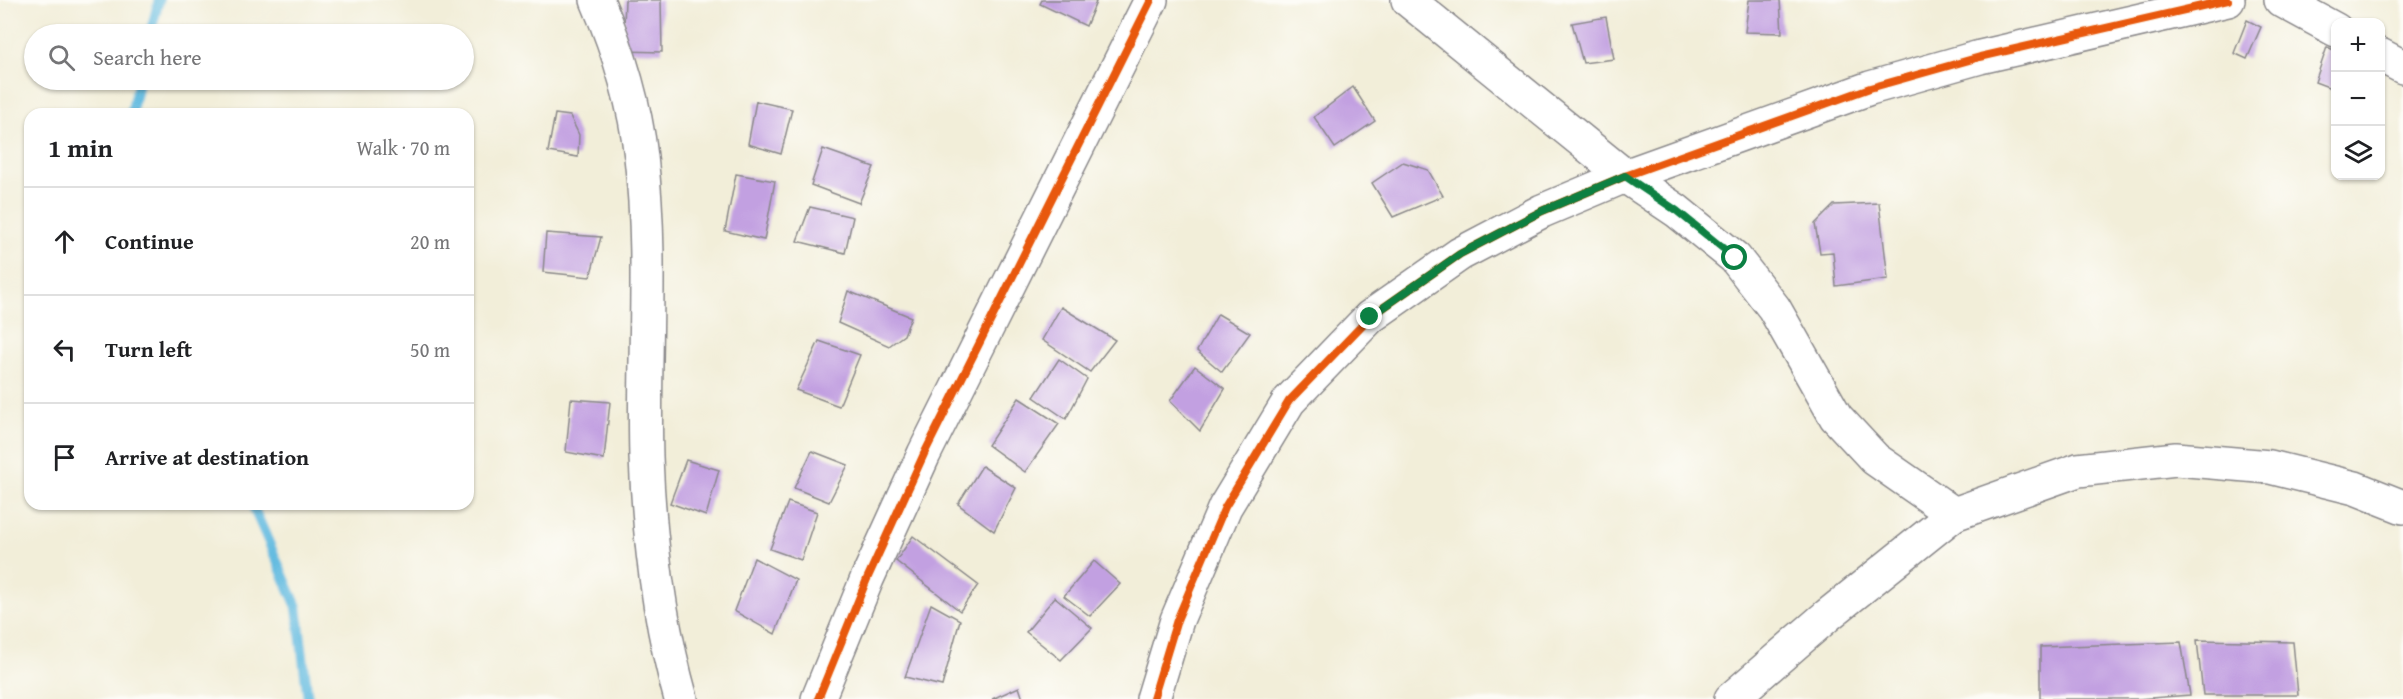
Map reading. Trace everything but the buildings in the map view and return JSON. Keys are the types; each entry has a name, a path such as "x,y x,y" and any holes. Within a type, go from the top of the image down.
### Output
{"street":[{"path":"597,0 628,89 641,157 647,245 646,457 656,575 681,699"},
{"path":"818,699 867,579 924,454 1151,0"},
{"path":"1408,0 1625,176 1677,211 1735,258 1774,308 1836,417 1875,459 1954,514"},
{"path":"1153,699 1177,620 1225,507 1289,400 1370,317 1460,254 1542,211 1625,176 1870,88 1980,57 2228,0"},
{"path":"2281,0 2331,27"},
{"path":"2385,58 2403,67"},
{"path":"1731,699 1828,615 1954,514 2078,470 2176,459 2270,467 2355,488 2403,507"}],"waterway":[{"path":"153,24 159,0"},
{"path":"132,108 137,90"},
{"path":"255,510 297,607 308,699"}],"cycle path":[{"path":"818,699 867,579 924,454 1151,0"},
{"path":"1153,699 1177,620 1225,507 1289,401 1370,317 1460,254 1542,211 1625,176 1870,88 1980,57 2228,0"}],"route":[{"path":"1370,317 1460,254 1542,211 1625,176 1677,211 1735,258"}]}
